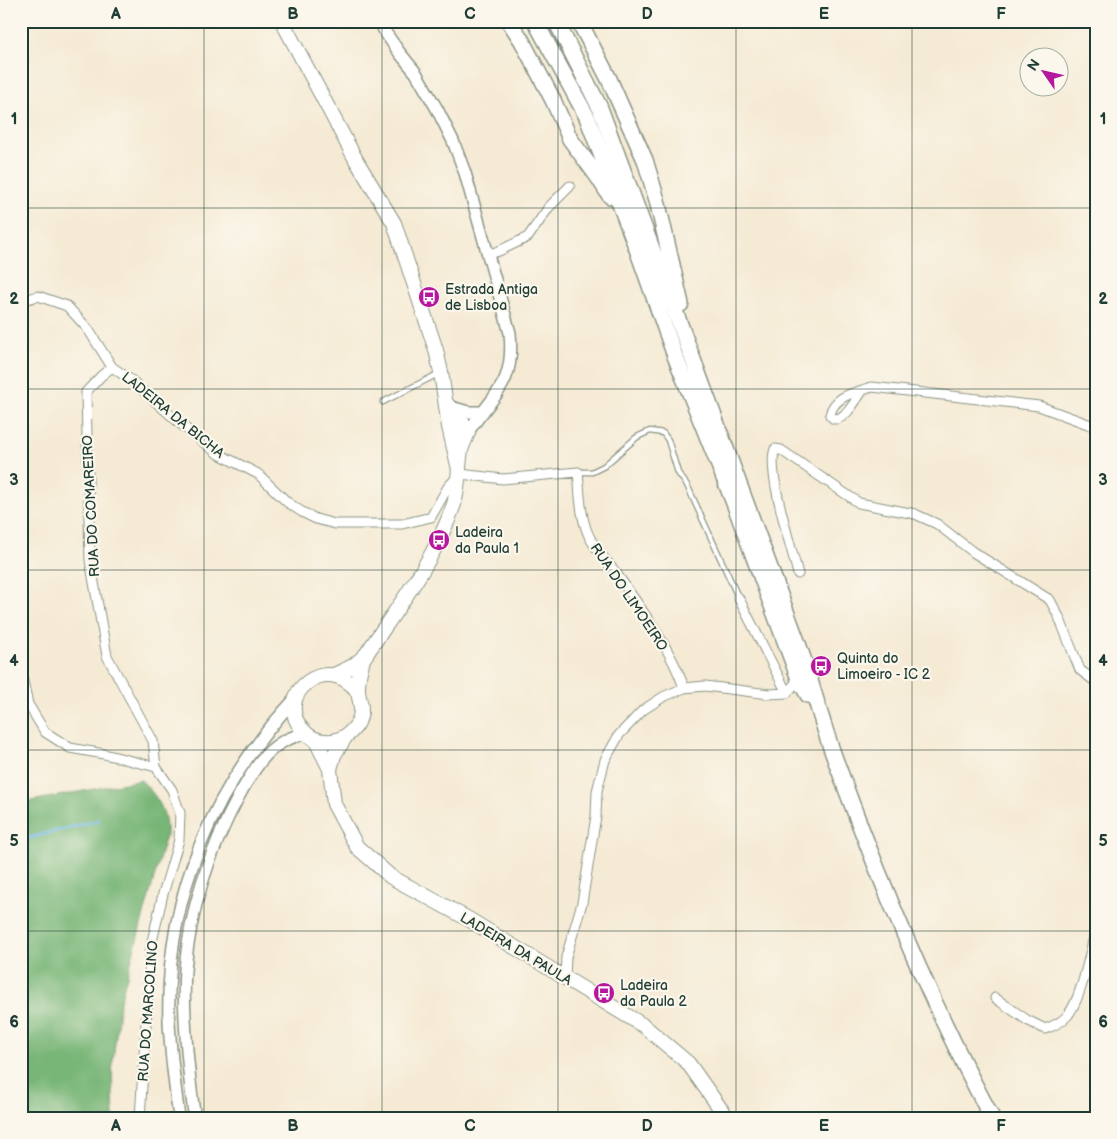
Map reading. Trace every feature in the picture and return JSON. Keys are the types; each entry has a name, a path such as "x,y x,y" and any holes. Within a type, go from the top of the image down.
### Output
{"highway":[{"path":"509,21 522,41 553,100 570,139 598,177 637,249"},
{"path":"534,21 544,36 587,117 675,356 734,502 799,679 818,711"},
{"path":"579,21 609,79 645,160 655,192 678,287 684,333"},
{"path":"557,24 600,108 806,665 818,711 834,757 904,936 940,1016 992,1118"},
{"path":"984,1102 1006,1118"}],"main road":[{"path":"282,21 356,160 394,223 436,350 448,405 449,427 460,474"},
{"path":"334,675 353,666 364,656 417,578 439,540 454,502 460,474 461,450 468,432 464,423 448,405"},
{"path":"330,769 334,756 346,736 359,721 361,702 358,692 364,656"},
{"path":"330,769 311,737 300,727 294,708 296,698 300,689 307,682 324,674 334,675 348,681 358,692"},
{"path":"311,737 325,741 336,740 346,736"},
{"name":"LADEIRA DA PAULA","path":"330,769 334,804 357,847 391,877 470,920 644,1026 688,1063 727,1118"}],"street":[{"path":"380,21 385,32 420,80 453,141 465,173 510,333 512,352 508,373 497,395 468,432 461,433 449,427"},
{"path":"488,254 500,251 528,237 549,207 570,186"},
{"path":"21,301 38,296 67,306 88,329 112,367"},
{"name":"LADEIRA DA BICHA","path":"112,367 131,380 184,427 217,453 258,474 287,502 316,519 335,524 402,524 423,520 431,517 448,487 460,474"},
{"name":"RUA DO COMAREIRO","path":"112,367 86,392 90,560 107,656 153,741 156,767"},
{"path":"863,390 844,415 838,419 834,419 830,415 837,400 863,390 872,388 1039,406 1096,427"},
{"path":"448,405 468,412 483,412"},
{"path":"798,574 776,487 772,456 775,449 781,450 859,503 915,514 936,524 973,552 1050,600 1059,616 1080,670 1096,682"},
{"path":"460,474 503,480 578,472"},
{"name":"RUA DO LIMOEIRO","path":"578,472 584,521 589,537 657,635 680,676 684,688"},
{"path":"738,597 787,693"},
{"path":"21,672 28,704 45,732 70,748 156,767"},
{"path":"565,978 566,957 582,903 596,816 598,790 606,760 619,734 643,710 663,697 684,688 705,686 769,694 787,693 799,679"},
{"path":"179,1118 169,1020 170,969 177,919 190,868 209,821 236,774 269,727 296,698"},
{"path":"195,1118 189,1074 185,1020 185,971 191,923 205,873 223,827 247,782 266,756 276,745 287,738 311,737"},
{"name":"RUA DO MARCOLINO","path":"140,1118 151,946 163,894 179,840 180,813 172,790 156,767"},
{"path":"995,998 1026,1020 1045,1030 1056,1025 1068,1014 1077,999 1096,929"},
{"path":"1083,1118 1096,1117"}],"lane":[{"path":"383,402 441,372"},
{"path":"578,472 592,472 604,466 637,438 650,431 663,433 668,440 678,473 686,485 738,597"}],"green space":[{"path":"141,780 163,811 166,835 120,1001 112,1069 114,1118 21,1118 21,803"}],"waterway":[{"path":"21,840 99,820"}],"place":[{"name":"Estrada Antiga de Lisboa","path":"429,297"},
{"name":"Ladeira da Paula 1","path":"439,540"},
{"name":"Quinta do Limoeiro - IC 2","path":"821,666"},
{"name":"Ladeira da Paula 2","path":"604,993"}]}
